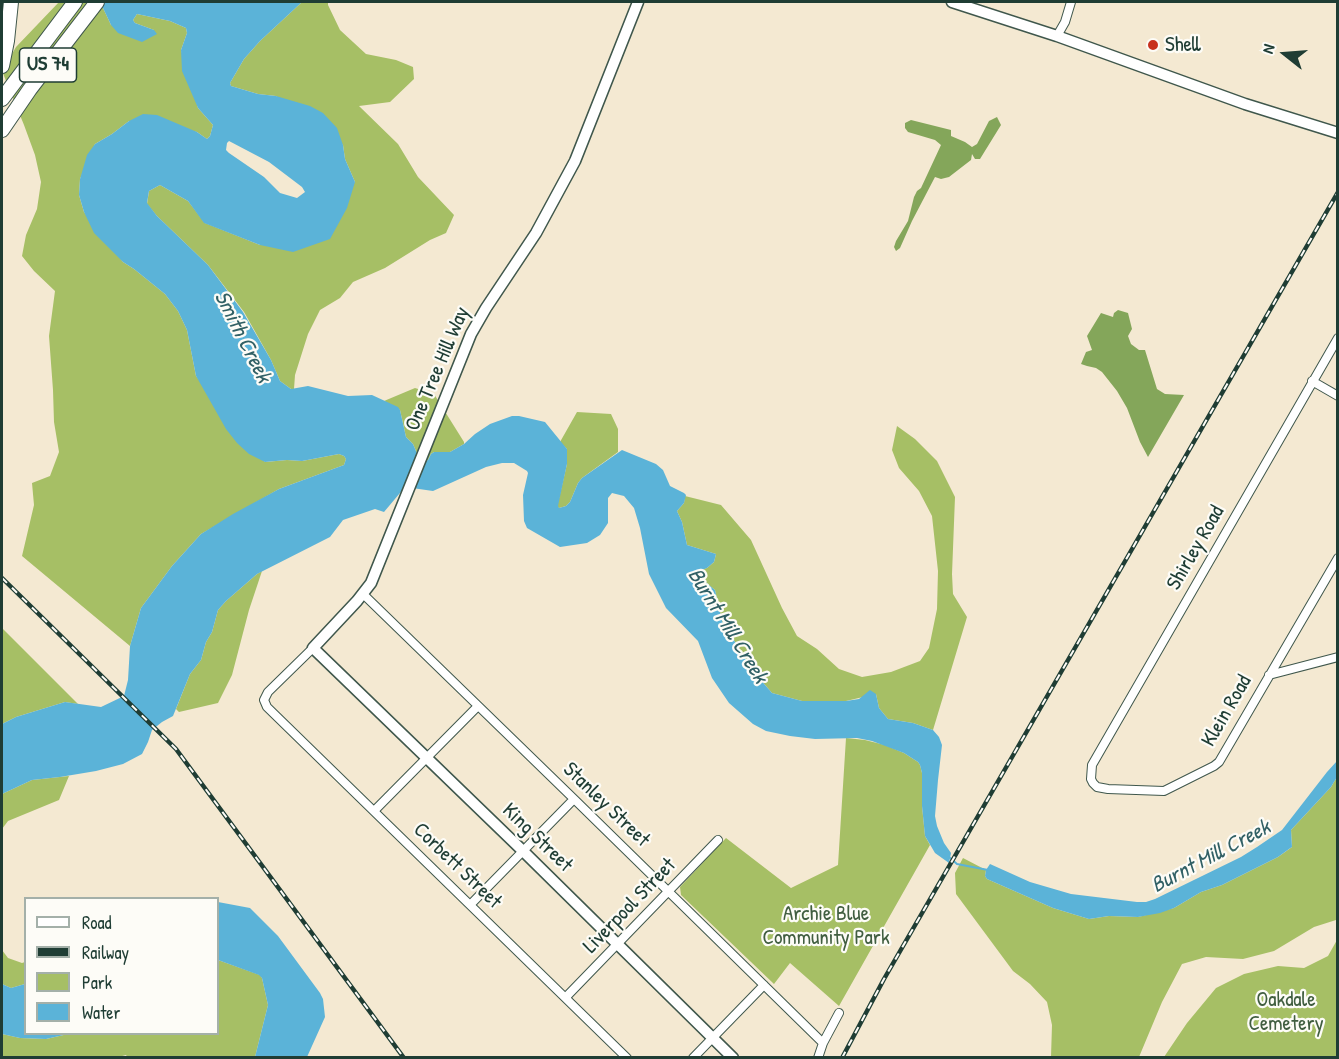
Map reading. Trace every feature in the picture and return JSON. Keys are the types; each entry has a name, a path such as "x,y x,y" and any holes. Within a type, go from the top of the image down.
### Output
{"highway":[{"path":"2,66 8,41 11,2"},
{"name":"US 74","path":"2,99 75,2"},
{"name":"US 74","path":"2,130 30,89 97,2"}],"street":[{"name":"One Tree Hill Way","path":"264,700 268,692 363,594 375,574 471,334 480,316 536,233 575,161 638,2"},
{"path":"952,2 1057,36 1236,101 1338,133"},
{"path":"1057,36 1065,22 1071,2"},
{"name":"Shirley Road","path":"1091,779 1092,765 1338,338"},
{"path":"1312,381 1338,396"},
{"name":"Klein Road","path":"1091,779 1096,786 1101,788 1164,791 1219,762 1338,558"},
{"name":"Stanley Street","path":"363,594 823,1044"},
{"name":"King Street","path":"313,648 733,1058"},
{"path":"1269,675 1338,657"},
{"name":"Corbett Street","path":"264,700 267,707 627,1058"},
{"path":"374,811 478,706"},
{"path":"471,904 574,799"},
{"name":"Liverpool Street","path":"566,997 718,840"},
{"path":"693,1058 764,984"},
{"path":"818,1058 838,1013"}],"green space":[{"path":"59,2 92,2 103,8 111,25 154,30 135,23 133,20 137,14 170,21 186,28 187,33 181,50 198,108 213,125 210,136 207,139 197,132 129,121 95,144 80,179 79,195 84,212 123,262 165,294 178,311 187,330 196,376 265,462 302,461 339,454 346,459 344,465 279,489 201,534 172,566 141,608 130,646 22,556 34,505 32,483 50,476 59,452 54,422 49,336 55,291 22,256 26,235 37,209 41,182 35,155 2,71 16,47"},
{"path":"302,2 328,2 340,30 366,54 396,60 413,67 414,79 390,102 359,106 398,144 418,177 454,215 446,233 430,240 385,268 353,282 340,298 320,310 308,334 295,375 294,389 291,389 280,381 244,312 208,265 147,204 149,191 160,185 188,201 205,223 260,245 355,182 345,159 343,145 276,96 258,94 231,86 230,83 244,59 260,41"},
{"path":"997,117 1001,125 980,159 975,159 972,154 971,160 949,177 941,179 935,177 900,248 896,251 894,247 896,241 908,221 914,197 921,188 941,145 935,140 908,132 905,123 911,120 951,130 951,136 972,147 977,144 989,121"},
{"path":"1118,310 1128,313 1132,329 1128,336 1131,344 1139,350 1145,350 1157,389 1165,394 1184,395 1148,457 1127,408 1117,391 1102,372 1081,364 1086,352 1092,350 1087,336 1101,313 1113,317"},
{"path":"415,388 434,394 464,442 450,452 434,452 428,460 421,463 413,444 406,437 400,410 384,401"},
{"path":"577,412 611,414 618,429 618,452 582,478 570,502 559,508 557,507 567,464 567,449 560,442"},
{"path":"897,426 915,439 937,461 955,497 953,594 967,617 933,730 913,723 888,719 879,708 876,694 846,701 802,701 772,693 753,671 722,621 715,590 696,571 707,568 714,562 716,554 687,545 677,511 684,503 685,496 721,505 751,540 797,636 817,649 839,669 862,677 891,672 920,661 929,648 937,609 938,571 932,516 919,491 899,468 892,450"},
{"path":"262,571 232,675 218,703 179,712 176,709 190,674 201,660 218,610"},
{"path":"2,628 78,704 65,702 16,717 2,724"},
{"name":"Archie Blue Community Park","path":"846,738 885,745 918,762 922,773 925,836 930,845 839,1006 790,963 774,984 681,895 680,887 726,838 791,888 838,865"},
{"path":"69,776 59,800 8,821 2,829 2,794 32,780"},
{"path":"1337,777 1338,918 1336,920 1314,927 1274,951 1243,959 1206,957 1182,964 1162,1002 1139,1057 1051,1057 1052,1025 1047,1002 1030,984 1013,971 956,894 955,873 963,858 986,870 987,879 1053,908 1089,919 1109,916 1138,917 1174,908 1201,892 1222,885 1278,857 1292,847 1291,830 1331,787"},
{"name":"Oakdale Cemetery","path":"1337,940 1337,1057 1164,1057 1187,1023 1216,988 1244,974 1278,966 1304,968 1328,956"},
{"path":"2,950 8,958 24,962 24,984 11,988 2,984"},
{"path":"219,960 260,975 268,1005 255,1057 128,1058 126,1055 115,1058 2,1057 2,1034 20,1038 46,1039 64,1035 219,1035"}],"water":[{"name":"Smith Creek","path":"92,2 302,2 244,59 230,83 231,86 258,94 276,96 310,106 323,113 337,128 345,159 355,182 347,208 330,239 293,252 260,245 204,223 188,201 160,185 149,191 147,203 157,216 208,265 243,312 271,360 280,381 291,389 308,386 348,396 372,395 398,407 406,437 413,444 421,463 428,460 434,452 450,452 490,424 512,416 545,422 567,449 567,464 559,508 570,502 582,478 622,450 656,464 663,470 670,486 686,495 684,503 677,511 687,545 716,554 714,562 697,572 715,590 722,621 753,671 772,693 802,701 846,701 859,699 870,690 876,694 879,708 888,719 913,723 933,730 939,737 942,745 935,816 944,843 951,853 949,863 935,853 925,836 922,773 918,762 904,753 872,741 857,738 815,739 790,736 766,731 753,724 729,703 712,678 698,641 666,608 649,574 634,508 624,496 612,493 608,498 608,523 600,535 587,543 560,547 527,528 524,521 523,495 528,473 514,463 486,467 433,491 405,487 384,512 375,509 343,520 330,537 257,574 218,610 201,660 190,674 173,716 152,730 142,754 123,764 96,771 32,780 2,794 2,724 16,717 65,702 101,707 124,696 128,680 130,646 141,608 172,566 201,534 279,489 344,465 346,459 339,454 302,461 265,462 249,454 226,429 196,376 187,330 178,311 165,294 123,262 94,233 79,195 80,179 87,155 95,144 143,114 157,115 197,132 207,139 213,125 198,108 182,71 181,50 187,33 186,28 170,21 137,14 133,20 135,23 154,30 157,34 142,42 118,33 111,25 103,8","holes":["229,141 269,162 302,187 305,192 297,198 280,193 264,177 229,153 226,150 227,143"]},
{"path":"1337,761 1337,777 1331,787 1291,830 1292,847 1278,857 1222,885 1201,892 1174,908 1160,913 1138,917 1109,916 1089,919 1053,908 987,879 985,876 990,864 1030,882 1071,894 1146,902 1241,857 1282,830"},
{"path":"219,902 250,908 278,936 320,993 325,1017 307,1057 255,1057 268,1005 262,978 219,960"},
{"path":"2,984 11,988 24,984 24,1035 64,1035 46,1039 20,1038 2,1034"}],"waterway":[{"name":"Burnt Mill Creek","path":"949,857 957,864 988,870"}],"railway":[{"path":"842,1058 884,979 1338,192"},
{"path":"2,578 176,749 404,1058"}],"place":[{"name":"Shell","path":"1153,45"}]}
